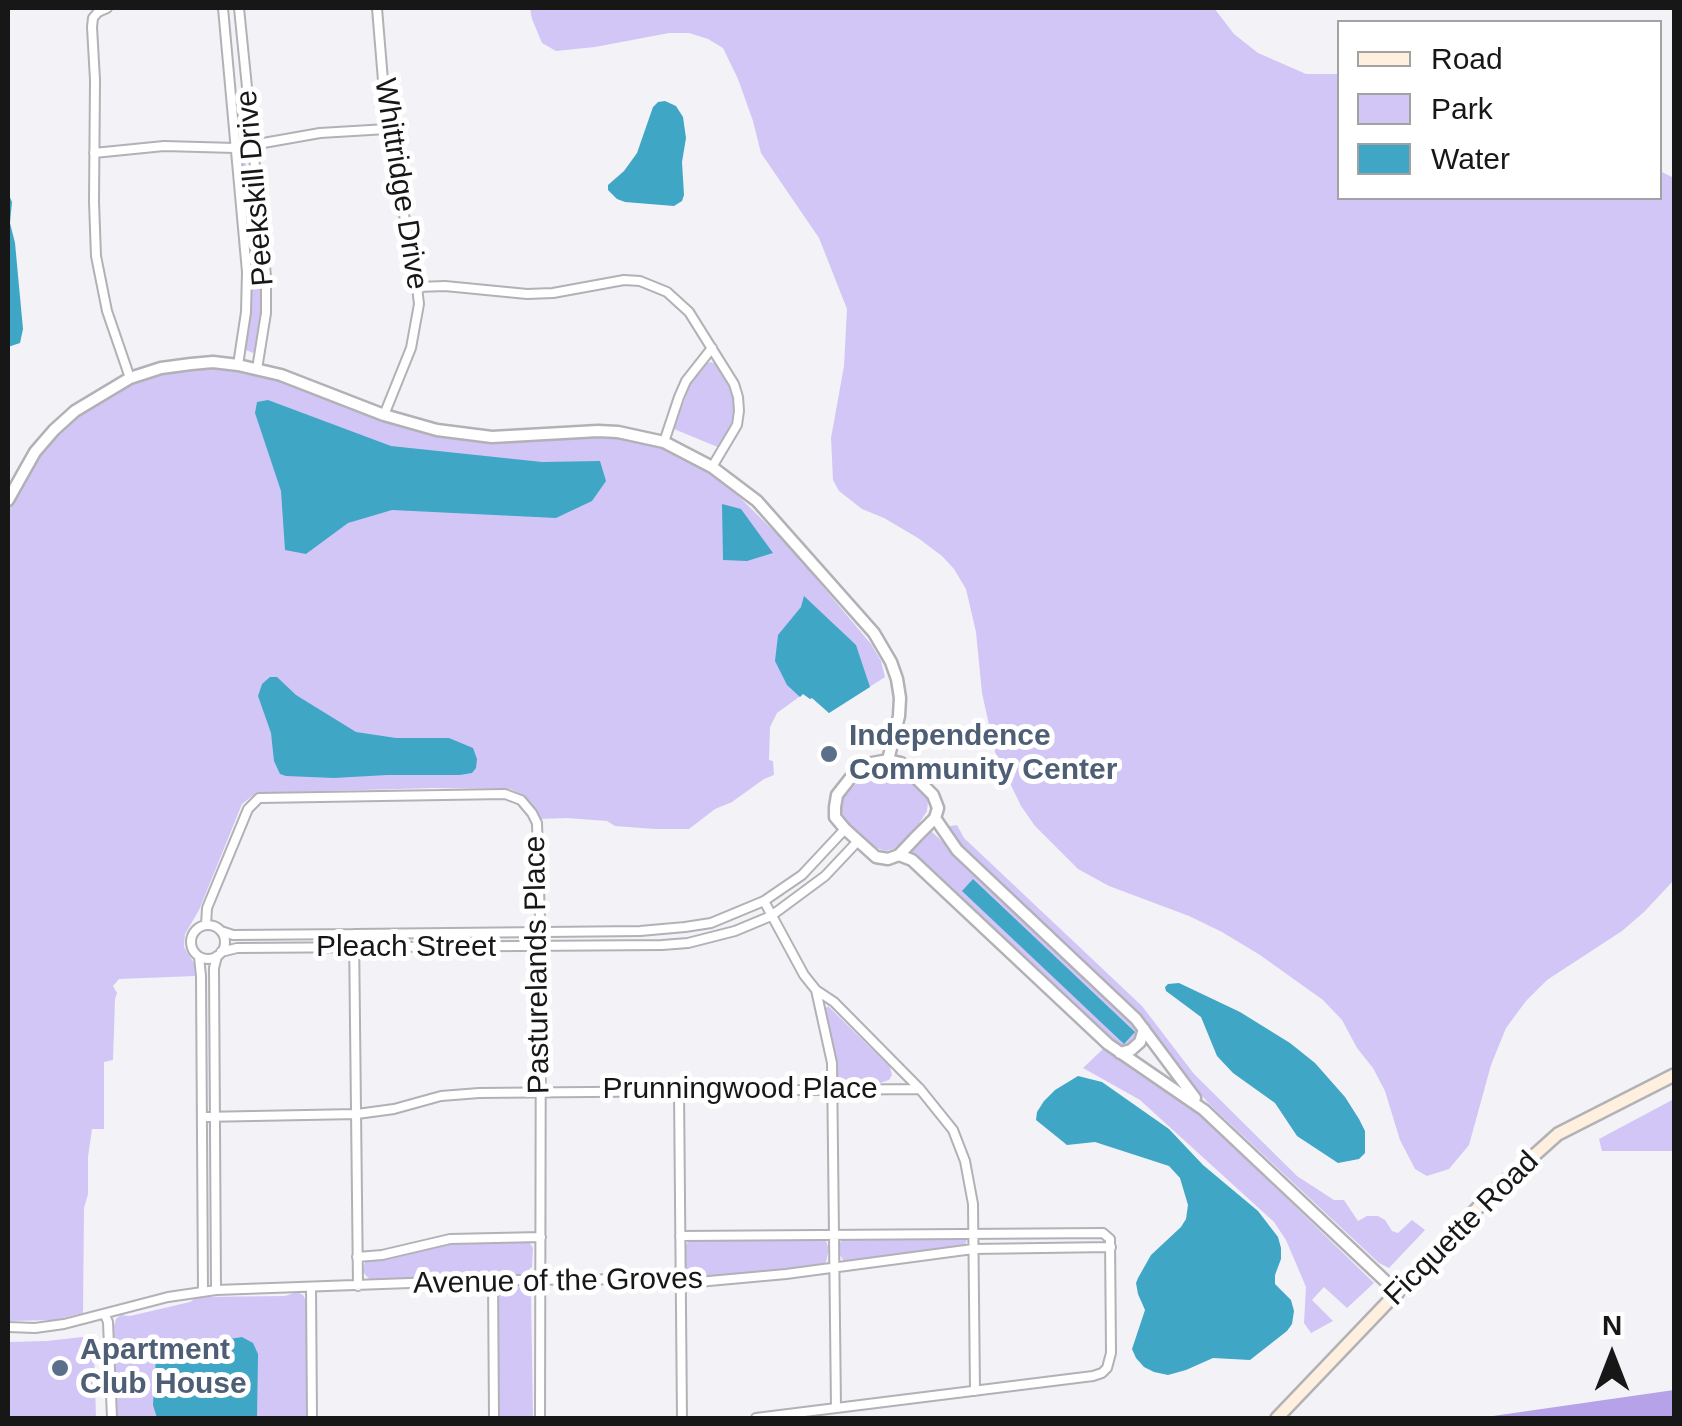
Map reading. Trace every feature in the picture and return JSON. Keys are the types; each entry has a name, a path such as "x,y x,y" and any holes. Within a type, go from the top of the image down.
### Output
{"main road":[{"name":"Ficquette Road","path":"1278,1418 1491,1194 1558,1134 1674,1075"}],"street":[{"path":"108,8 93,18 94,202 100,279 113,335 130,378"},
{"name":"Peekskill Drive","path":"222,8 248,294 238,365"},
{"name":"Peekskill Drive","path":"239,8 267,298 257,369"},
{"name":"Whittridge Drive","path":"377,8 387,128 418,287 417,321 410,348 384,415"},
{"path":"94,153 164,146 236,148 320,133 387,128"},
{"path":"418,287 527,294 624,280 656,286 679,300 734,384 740,410 737,425 712,466"},
{"path":"664,442 686,381 712,348"},
{"path":"8,500 22,472 54,430 75,411 130,378 191,364 214,362 280,374 384,415 437,430 523,437 618,432 664,442 712,466 756,501 874,633 891,662 900,698 888,760"},
{"path":"872,762 901,763 933,795 938,808 935,818 899,855 888,860 876,857 835,816 837,795 852,776 872,762"},
{"name":"Pasturelands Place","path":"206,925 207,908 248,809 259,798 504,794 527,806 537,823 541,946 540,1418"},
{"path":"935,818 957,850 1123,1006 1204,1110"},
{"name":"Pleach Street","path":"221,931 233,935 354,934 640,931 686,927 737,914 764,901 802,875 846,829"},
{"name":"Pleach Street","path":"219,954 236,948 688,943 736,931 772,916 825,876 858,840"},
{"path":"899,855 912,860 1120,1054 1204,1110 1398,1293"},
{"path":"764,901 816,990 834,1002 920,1088 953,1130 971,1185 975,1391"},
{"path":"216,1290 214,968 219,954 224,940 221,931 212,926 196,929 191,938 192,948 199,956 206,959 219,954"},
{"path":"354,934 358,1286"},
{"path":"199,956 203,1292"},
{"path":"816,990 828,1037 832,1089 836,1408"},
{"path":"1120,1054 1140,1042 1144,1029"},
{"name":"Prunningwood Place","path":"202,1117 357,1114 459,1093 920,1088"},
{"path":"679,1090 682,1418"},
{"name":"Avenue of the Groves","path":"680,1236 1108,1235 1112,1353 1107,1368 1093,1376 756,1418"},
{"path":"358,1258 450,1239 541,1237"},
{"name":"Avenue of the Groves","path":"8,1327 64,1324 216,1290 493,1280 738,1279 973,1248 1111,1246"},
{"path":"493,1280 494,1418"},
{"path":"311,1288 312,1418"},
{"path":"105,1314 112,1418"}],"green space":[{"path":"530,8 1214,8 1234,34 1258,53 1306,74 1337,74 1337,200 1662,200 1662,172 1674,178 1674,880 1622,931 1547,980 1526,1001 1506,1028 1491,1065 1469,1145 1449,1169 1427,1176 1415,1169 1373,1068 1342,1020 1323,1000 1222,932 1109,886 1078,869 1035,826 1021,806 995,752 966,589 942,556 884,518 862,509 839,491 833,480 831,438 844,366 847,309 819,238 761,153 738,79 723,48 689,33 669,33 556,51 542,43"},
{"path":"244,154 263,264 262,325 253,353 244,347 251,290 240,155"},
{"path":"719,364 735,404 732,425 720,448 674,429 691,382 701,366"},
{"path":"208,368 274,378 385,421 432,434 479,442 610,437 666,449 723,481 787,544 871,644 885,677 829,713 803,694 777,713 770,727 769,760 773,761 774,775 689,829 540,819 521,794 510,789 256,793 242,804 199,910 185,934 184,947 194,963 195,976 119,979 113,986 117,993 113,1060 104,1062 104,1129 92,1129 88,1157 83,1313 54,1320 8,1321 8,510 47,446 78,416 127,385 181,370"},
{"path":"877,766 895,768 928,801 927,811 916,828 896,848 886,851 876,848 843,818 841,808 853,787"},
{"path":"957,825 964,838 1142,1006 1194,1074 1297,1176 1334,1200 1344,1200 1358,1221 1378,1216 1398,1233 1412,1220 1425,1230 1389,1268 1379,1263 1210,1105 1170,1059 1139,1014 963,847 955,844 944,827"},
{"path":"930,830 1136,1026 1136,1039 1121,1050 910,851"},
{"path":"828,1006 890,1067 889,1080 845,1083 838,1079 825,1009"},
{"path":"1103,1049 1199,1113 1374,1283 1347,1308 1324,1287 1312,1300 1333,1321 1311,1333 1304,1323 1306,1287 1274,1222 1140,1100 1083,1068"},
{"path":"1674,1099 1674,1151 1602,1151 1599,1139"},
{"path":"962,1236 967,1241 963,1247 851,1262 843,1260 838,1252 839,1243 846,1238"},
{"path":"820,1237 829,1249 826,1262 819,1267 701,1278 690,1276 685,1269 685,1248 693,1239"},
{"path":"528,1240 533,1248 532,1267 524,1274 371,1281 362,1271 368,1259 452,1241"},
{"path":"523,1285 531,1293 533,1418 499,1418 497,1295 504,1286"},
{"path":"297,1292 306,1301 307,1418 116,1418 114,1326 121,1315 190,1302 197,1297 285,1296"},
{"path":"82,1337 91,1340 94,1348 96,1418 8,1418 8,1342"}],"shaded area":[{"path":"1674,1390 1674,1418 1479,1418"}],"water":[{"path":"665,101 676,106 683,117 686,138 682,201 674,206 617,199 608,185 637,153 653,107"},
{"path":"8,193 23,329 20,343 8,347"},
{"path":"268,400 391,446 542,462 600,461 606,481 592,501 556,518 392,510 348,523 306,554 285,550 281,491 255,413 257,402"},
{"path":"722,504 741,509 773,553 747,561 723,560"},
{"path":"804,596 856,645 870,687 829,713 812,698 803,694 800,697 787,685 775,661 778,635 801,607"},
{"path":"277,677 296,695 356,732 396,738 449,738 473,748 476,768 460,775 334,778 280,774 258,696 262,684"},
{"path":"973,879 1135,1032 1124,1044 962,891"},
{"path":"1179,983 1240,1012 1315,1063 1359,1119 1365,1131 1365,1153 1359,1159 1338,1163 1297,1136 1275,1103 1233,1073 1217,1056 1201,1017 1166,991 1168,984"},
{"path":"1078,1076 1102,1082 1169,1129 1203,1165 1258,1211 1278,1237 1281,1259 1275,1284 1291,1300 1292,1324 1250,1360 1213,1358 1168,1375 1144,1367 1136,1358 1132,1349 1145,1310 1136,1283 1151,1255 1181,1227 1188,1205 1180,1178 1169,1166 1095,1142 1067,1145 1036,1120 1044,1101"},
{"path":"242,1337 253,1343 258,1354 257,1418 157,1418 153,1405 156,1357 180,1347"}],"place":[{"name":"Independence Community Center","path":"829,754"},
{"name":"Apartment Club House","path":"60,1368"}]}
